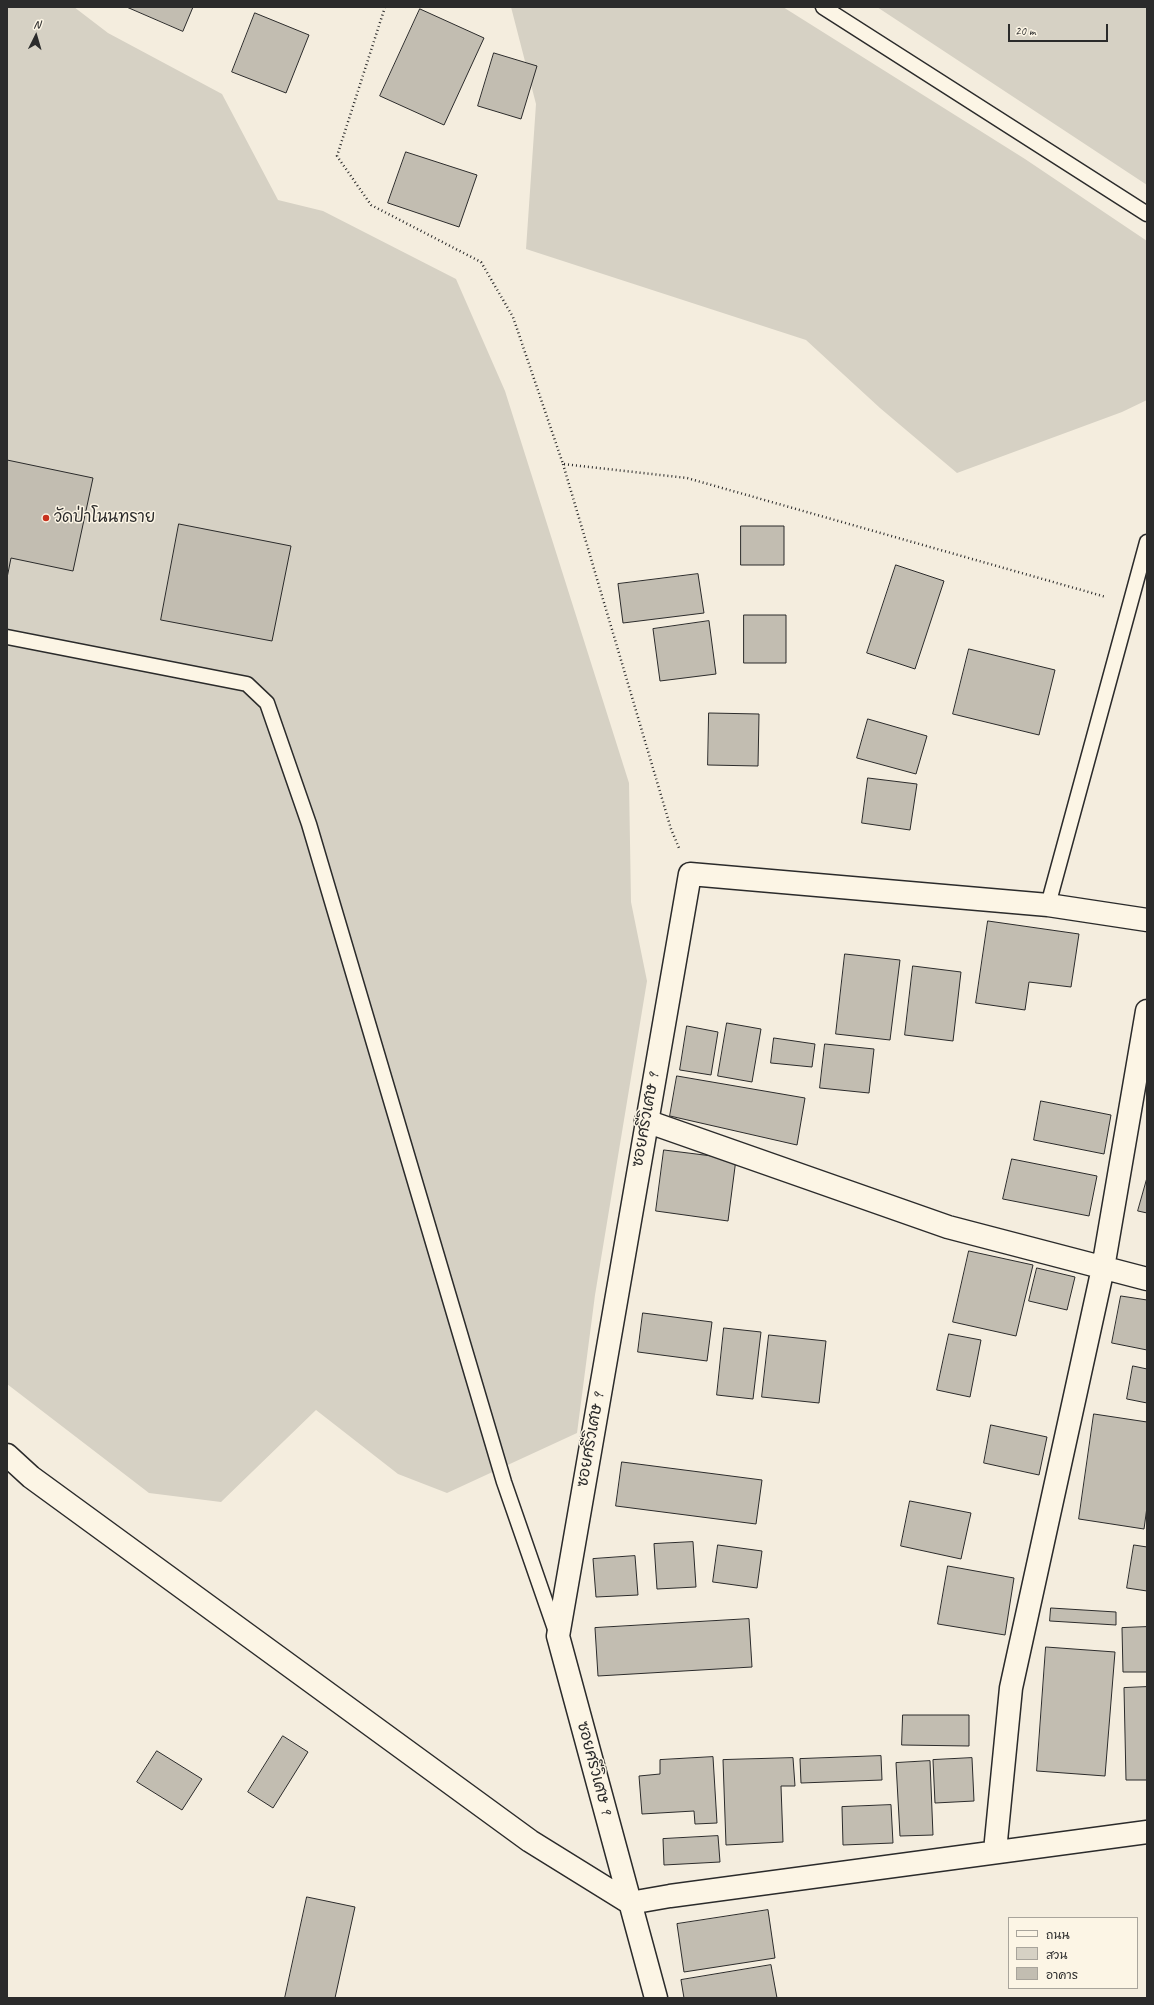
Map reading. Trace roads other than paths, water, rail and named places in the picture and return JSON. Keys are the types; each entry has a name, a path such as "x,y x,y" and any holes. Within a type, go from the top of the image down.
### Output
{"street":[{"name":"ซอยศรีวิเศษ 9","path":"656,1998 558,1636 690,874 1048,905"},
{"path":"1048,905 1147,920"},
{"path":"995,1851 1011,1688 1103,1268 1147,1011"},
{"path":"646,1121 948,1227 1147,1279"},
{"path":"7,1455 31,1477 530,1841 630,1903 670,1896 995,1851 1147,1832"}],"lane":[{"path":"823,7 1147,214"},
{"path":"1048,905 1147,542"},
{"path":"7,637 247,684 267,703 309,824 504,1482 558,1636"}],"place":[{"name":"วัดป่าโนนทราย","path":"46,518"}]}
